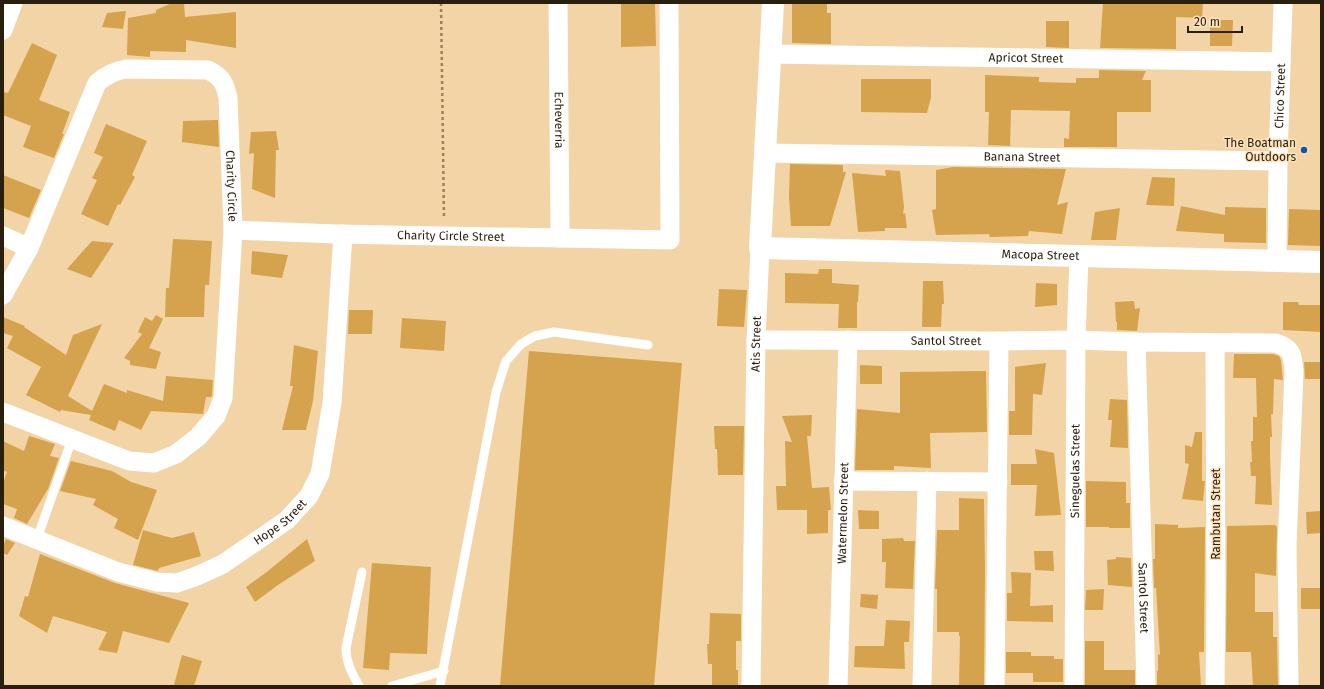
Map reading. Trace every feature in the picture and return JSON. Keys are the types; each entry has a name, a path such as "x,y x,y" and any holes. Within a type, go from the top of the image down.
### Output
{"street":[{"path":"3,30 13,3"},
{"name":"Echeverria","path":"558,3 560,238"},
{"name":"Charity Circle Street","path":"233,230 343,234 670,240 669,3"},
{"name":"Atis Street","path":"751,686 756,340 773,3"},
{"name":"Chico Street","path":"1277,261 1278,161 1283,3"},
{"name":"Apricot Street","path":"771,54 1281,62"},
{"name":"Charity Circle","path":"3,295 29,248 98,83 104,76 115,71 126,69 208,70 220,77 226,87 228,98 233,230 223,398 216,416 198,437 176,454 154,462 129,461 3,412"},
{"name":"Banana Street","path":"766,153 1278,161"},
{"name":"Hope Street","path":"3,526 118,572 157,582 177,583 223,564 287,520 309,496 320,474 332,403 343,234"},
{"path":"3,236 29,248"},
{"name":"Macopa Street","path":"760,248 1321,262"},
{"name":"Sineguelas Street","path":"1074,686 1076,340 1079,256"},
{"name":"Santol Street","path":"756,340 1076,340 1275,343 1288,349 1292,355 1294,371 1287,546 1289,686"},
{"name":"Watermelon Street","path":"838,686 848,340"},
{"path":"995,686 999,341"},
{"name":"Santol Street","path":"1136,342 1146,686"},
{"name":"Rambutan Street","path":"1215,343 1215,686"},
{"path":"843,481 998,482"},
{"path":"922,686 927,481"}],"lane":[{"path":"440,686 496,392 506,361 521,344 535,336 554,332 648,345"},
{"path":"36,539 72,438"},
{"path":"359,686 348,665 346,659 346,648 362,572"},
{"path":"392,686 444,671"}],"path":[{"path":"441,3 444,236"}],"building":[{"path":"172,3 184,3 185,17 236,12 236,48 186,40 186,52 150,51 150,57 127,55 128,18 156,13 156,10"},
{"path":"621,3 655,3 656,46 621,47"},
{"path":"792,3 827,3 827,13 831,13 831,44 792,43"},
{"path":"1103,3 1203,3 1202,18 1176,17 1176,49 1100,48"},
{"path":"126,11 123,29 102,27 107,13"},
{"path":"1210,20 1233,20 1232,46 1210,46"},
{"path":"1046,21 1069,21 1069,48 1046,47"},
{"path":"32,43 57,55 39,100 70,112 62,134 64,134 54,158 23,147 31,126 3,115 3,92 8,93"},
{"path":"1099,70 1146,71 1142,80 1151,80 1151,112 1117,112 1117,147 1064,147 1064,138 1069,139 1070,111 1011,110 1010,146 988,145 989,112 985,112 985,75 1039,77 1039,82 1076,83 1076,78 1099,78"},
{"path":"861,79 931,79 931,97 927,113 861,112"},
{"path":"218,120 219,147 182,142 183,121"},
{"path":"106,124 147,141 132,175 135,177 120,205 118,204 108,226 81,214 97,180 92,178 103,157 94,153"},
{"path":"276,131 279,150 276,150 275,198 252,189 254,153 249,154 251,132"},
{"path":"790,164 843,165 843,172 846,172 830,226 791,226 789,196"},
{"path":"953,167 1066,169 1057,205 1068,202 1062,234 1029,231 1028,236 990,237 989,234 936,235 932,210 936,209 936,170"},
{"path":"885,170 900,171 904,207 903,214 905,213 907,228 885,228 885,231 858,232 852,173 886,176"},
{"path":"3,175 41,190 29,218 3,208"},
{"path":"1152,177 1175,178 1174,206 1146,205"},
{"path":"1181,206 1225,215 1225,207 1266,208 1266,243 1224,242 1224,234 1176,231"},
{"path":"1120,208 1116,240 1091,240 1095,212"},
{"path":"1289,209 1321,210 1321,246 1288,245"},
{"path":"173,239 212,241 209,285 205,285 204,317 165,317 166,288 169,288"},
{"path":"92,241 114,243 91,278 67,269"},
{"path":"252,251 288,255 282,278 251,274"},
{"path":"819,269 832,269 832,283 859,285 857,302 857,328 838,328 839,304 785,303 785,273 818,274"},
{"path":"923,281 943,281 944,304 942,304 941,327 922,327"},
{"path":"1036,283 1057,284 1057,305 1035,307"},
{"path":"719,289 747,290 744,327 717,326"},
{"path":"1134,301 1135,309 1140,308 1137,331 1117,330 1115,302"},
{"path":"1283,302 1298,302 1299,305 1321,305 1321,332 1283,330"},
{"path":"349,310 373,310 372,334 348,334"},
{"path":"156,315 163,319 149,348 161,352 156,369 130,365 130,361 124,358 142,334 138,332 145,317 152,321"},
{"path":"3,317 25,326 24,327 66,355 73,335 102,324 68,396 92,411 104,384 127,393 127,390 163,401 166,376 213,380 212,396 206,397 203,414 151,411 141,430 119,420 115,431 89,420 91,415 61,410 60,412 26,395 41,367 7,348 13,336 3,333"},
{"path":"402,318 446,321 444,351 400,348"},
{"path":"294,345 318,351 313,401 306,430 282,430 293,386 290,386"},
{"path":"529,351 682,363 654,686 500,686"},
{"path":"1234,354 1273,354 1279,356 1281,360 1283,380 1274,379 1273,414 1271,414 1272,437 1270,437 1270,456 1272,505 1255,504 1256,476 1251,476 1250,462 1252,462 1251,441 1253,441 1253,417 1257,417 1256,378 1233,378"},
{"path":"1304,362 1321,362 1321,379 1305,379"},
{"path":"1046,363 1042,395 1033,394 1032,435 1009,435 1009,411 1015,411 1015,367"},
{"path":"860,365 882,366 882,384 860,384"},
{"path":"986,371 987,432 930,433 931,468 894,466 894,470 855,470 857,409 900,413 900,372"},
{"path":"1110,399 1127,400 1128,448 1110,447 1112,420 1108,420"},
{"path":"812,415 811,436 807,436 812,488 829,487 831,510 828,510 828,533 807,534 807,510 777,510 776,486 786,486 785,441 792,442 782,416"},
{"path":"714,426 744,426 743,475 718,475"},
{"path":"1195,432 1202,432 1202,481 1205,481 1203,501 1182,499 1189,464 1185,463 1185,445 1192,447"},
{"path":"29,436 55,444 50,456 59,458 48,489 27,524 14,518 17,509 3,504 3,483 7,472 3,470 3,441 24,451"},
{"path":"1035,449 1054,453 1061,515 1035,516 1037,485 1011,485 1011,464 1037,464"},
{"path":"71,461 112,471 131,482 157,490 138,540 114,528 118,519 93,505 96,499 60,491"},
{"path":"1086,481 1126,482 1126,503 1130,503 1130,528 1086,527"},
{"path":"959,498 984,499 984,686 959,686 959,632 937,632 937,589 935,589 937,530 959,530"},
{"path":"858,510 879,511 879,529 859,529"},
{"path":"1321,511 1321,533 1307,534 1306,512"},
{"path":"1155,524 1178,525 1178,528 1205,527 1204,652 1199,652 1201,686 1157,686 1158,654 1160,655 1156,588 1154,588 1153,559 1155,559"},
{"path":"1275,525 1277,527 1276,576 1255,573 1255,612 1273,612 1273,637 1277,637 1278,686 1253,686 1251,652 1226,652 1227,526"},
{"path":"143,530 172,538 194,532 201,556 159,568 158,571 133,565"},
{"path":"903,538 904,541 915,541 913,589 885,588 886,562 882,562 882,539"},
{"path":"6,539 15,543 7,555 3,553 3,546"},
{"path":"307,539 315,561 255,602 246,587"},
{"path":"1034,551 1053,551 1054,571 1035,570"},
{"path":"40,554 115,583 189,603 169,643 123,631 117,653 98,650 107,632 53,616 47,633 19,616 25,596 28,597"},
{"path":"1116,557 1131,558 1132,587 1108,585 1107,560 1116,559"},
{"path":"372,563 431,567 427,654 390,653 389,670 363,668"},
{"path":"1011,572 1031,573 1030,606 1053,605 1053,622 1007,621 1007,593 1012,593"},
{"path":"1301,588 1321,588 1321,609 1301,609"},
{"path":"1104,589 1103,610 1085,610 1086,590"},
{"path":"861,594 878,595 877,609 860,607"},
{"path":"710,613 741,614 741,641 736,641 736,670 738,670 738,686 712,686 712,664 708,664 707,644 709,644"},
{"path":"886,620 910,621 909,642 904,642 905,669 854,667 855,646 884,646"},
{"path":"1085,641 1104,641 1104,670 1135,670 1135,686 1085,686"},
{"path":"1006,652 1031,652 1031,656 1054,656 1054,659 1063,659 1063,682 1033,682 1033,673 1006,673"},
{"path":"182,655 202,661 194,686 174,685"}],"place":[{"name":"The Boatman Outdoors","path":"1304,150"}]}
